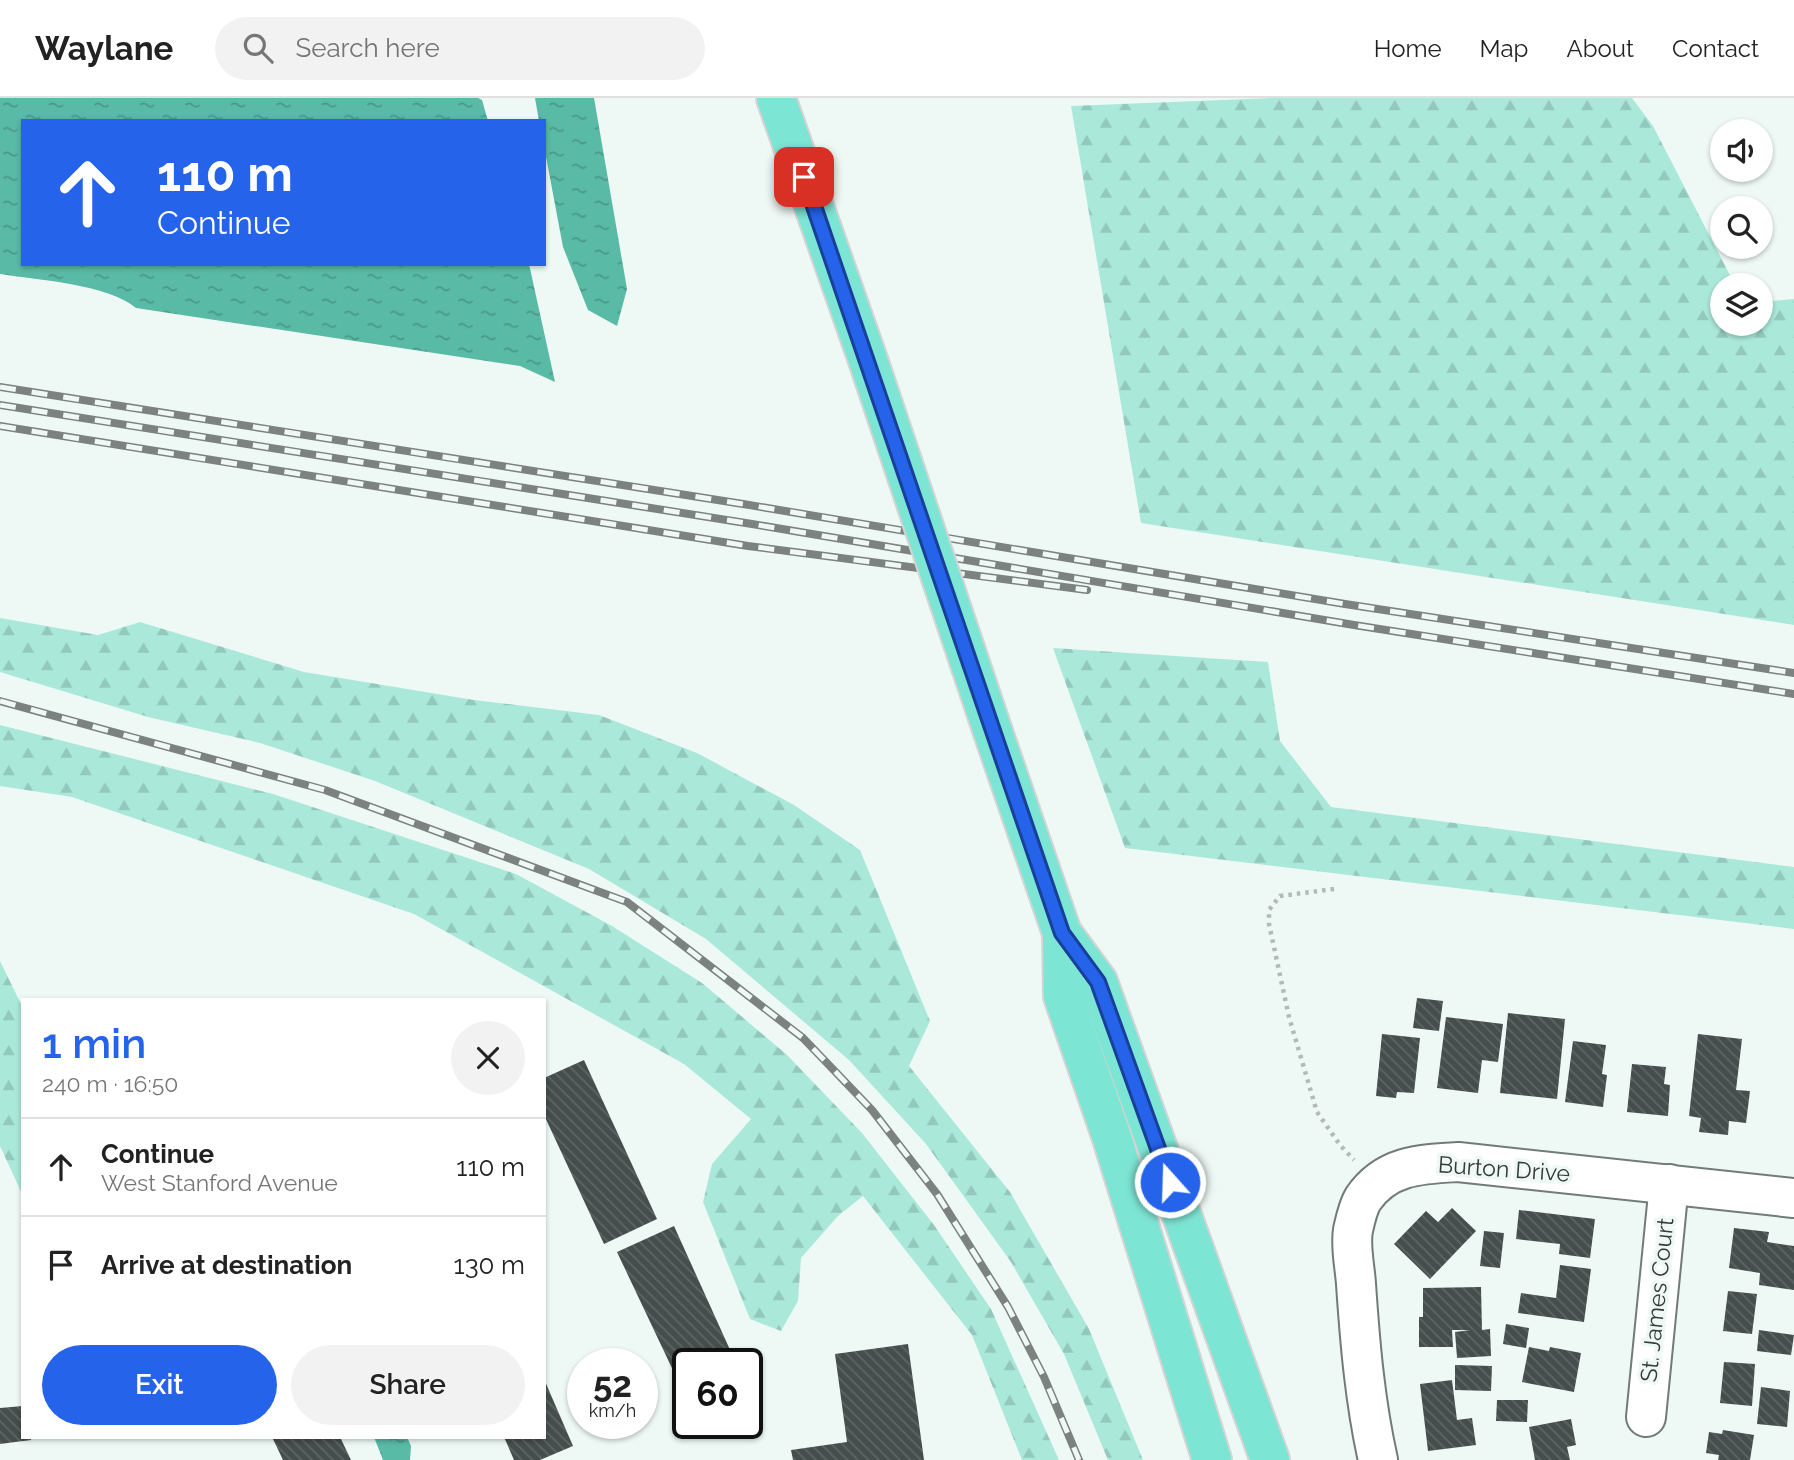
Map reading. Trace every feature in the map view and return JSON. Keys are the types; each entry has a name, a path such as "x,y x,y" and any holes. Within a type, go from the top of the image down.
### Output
{"main road":[{"path":"776,98 868,360 1062,933 1098,982 1270,1460"},
{"path":"1062,933 1063,996 1112,1139 1212,1460"}],"street":[{"name":"Burton Drive","path":"1378,1460 1371,1430 1360,1342 1353,1231 1361,1201 1376,1184 1394,1171 1416,1164 1458,1162 1794,1198"},
{"name":"St. James Court","path":"1646,1417 1669,1184"}],"path":[{"path":"1334,889 1280,897 1269,910 1269,923 1289,1017 1317,1112 1340,1145 1376,1184"}],"green space":[{"path":"1272,98 1632,98 1653,126 1710,237 1710,259 1722,259 1729,273 1710,273 1710,336 1773,336 1773,301 1794,299 1794,625 1141,523 1071,106"},
{"path":"0,618 98,635 140,622 304,672 474,700 599,715 697,753 794,805 860,850 930,1021 909,1066 1010,1192 1089,1329 1143,1460 1108,1460 1064,1354 1011,1262 926,1144 849,1060 706,939 589,869 375,781 260,743 148,717 0,672"},
{"path":"1053,648 1268,662 1280,741 1331,807 1794,867 1794,929 1125,848"},
{"path":"0,725 273,794 516,874 612,926 702,983 786,1054 862,1133 934,1225 991,1309 1059,1460 1022,1460 972,1335 863,1196 838,1216 801,1258 798,1301 781,1331 750,1319 703,1202 712,1164 751,1119 684,1064 414,914 72,797 0,786"},
{"path":"0,961 21,1004 21,1192 0,1146"}],"water":[{"path":"0,98 478,98 482,100 487,119 21,119 21,266 529,266 555,382 520,366 136,308 108,293 90,288 0,274"},
{"path":"535,98 594,98 627,289 617,326 588,310 563,247 546,157 546,119 539,119"},
{"path":"375,1439 408,1439 411,1446 410,1460 383,1460"}],"building":[{"path":"1417,998 1443,1001 1439,1031 1413,1028"},
{"path":"1508,1013 1565,1019 1557,1099 1500,1093"},
{"path":"1446,1017 1503,1024 1498,1062 1482,1060 1478,1093 1437,1088"},
{"path":"1382,1034 1420,1038 1414,1093 1397,1092 1396,1098 1376,1096"},
{"path":"1698,1034 1742,1039 1736,1090 1750,1091 1746,1123 1729,1121 1728,1135 1699,1132 1701,1118 1689,1116"},
{"path":"1573,1041 1606,1045 1602,1074 1607,1075 1603,1107 1565,1102"},
{"path":"584,1060 657,1219 604,1244 546,1119 546,1077"},
{"path":"1632,1064 1666,1067 1664,1084 1670,1085 1668,1116 1627,1112"},
{"path":"1452,1208 1476,1231 1430,1279 1394,1244 1426,1211 1438,1222"},
{"path":"1519,1210 1595,1219 1590,1258 1559,1254 1560,1244 1516,1239"},
{"path":"674,1226 729,1348 672,1348 672,1368 617,1252"},
{"path":"1734,1228 1769,1232 1767,1242 1794,1246 1794,1290 1759,1285 1760,1273 1729,1268"},
{"path":"1484,1231 1504,1233 1500,1268 1480,1266"},
{"path":"1560,1265 1591,1269 1584,1322 1518,1313 1521,1293 1556,1298"},
{"path":"1481,1287 1482,1330 1490,1329 1491,1356 1457,1358 1455,1332 1470,1330 1452,1330 1453,1347 1419,1347 1423,1288"},
{"path":"1728,1291 1757,1294 1752,1334 1723,1331"},
{"path":"1506,1324 1529,1328 1526,1348 1503,1344"},
{"path":"1759,1330 1794,1335 1791,1355 1757,1351"},
{"path":"908,1344 924,1460 793,1460 791,1450 847,1442 835,1354"},
{"path":"1529,1347 1549,1351 1550,1347 1581,1353 1574,1392 1522,1382"},
{"path":"1724,1362 1755,1364 1752,1406 1720,1403"},
{"path":"1455,1365 1492,1366 1491,1391 1455,1390"},
{"path":"1452,1380 1457,1420 1472,1418 1476,1445 1428,1451 1420,1384"},
{"path":"546,1384 567,1432 567,1439 570,1439 573,1446 540,1460 514,1460 505,1439 546,1439"},
{"path":"1761,1387 1790,1391 1787,1427 1757,1424"},
{"path":"1497,1400 1528,1400 1527,1422 1496,1421"},
{"path":"21,1406 21,1439 31,1440 0,1444 0,1408"},
{"path":"1571,1419 1576,1445 1567,1447 1570,1460 1535,1460 1529,1427"},
{"path":"1723,1430 1754,1435 1750,1460 1718,1460 1719,1455 1706,1453 1709,1432 1722,1434"},
{"path":"273,1439 341,1439 351,1460 283,1460"}],"railway":[{"path":"0,387 743,504 1345,604 1794,673"},
{"path":"0,405 752,524 1354,625 1794,694"},
{"path":"0,426 748,546 1087,590"},
{"path":"0,701 325,790 627,902 803,1038 872,1110 937,1194 1008,1307 1044,1377 1079,1460"}],"route":[{"path":"804,177 1062,933 1098,982 1170,1182"}]}
